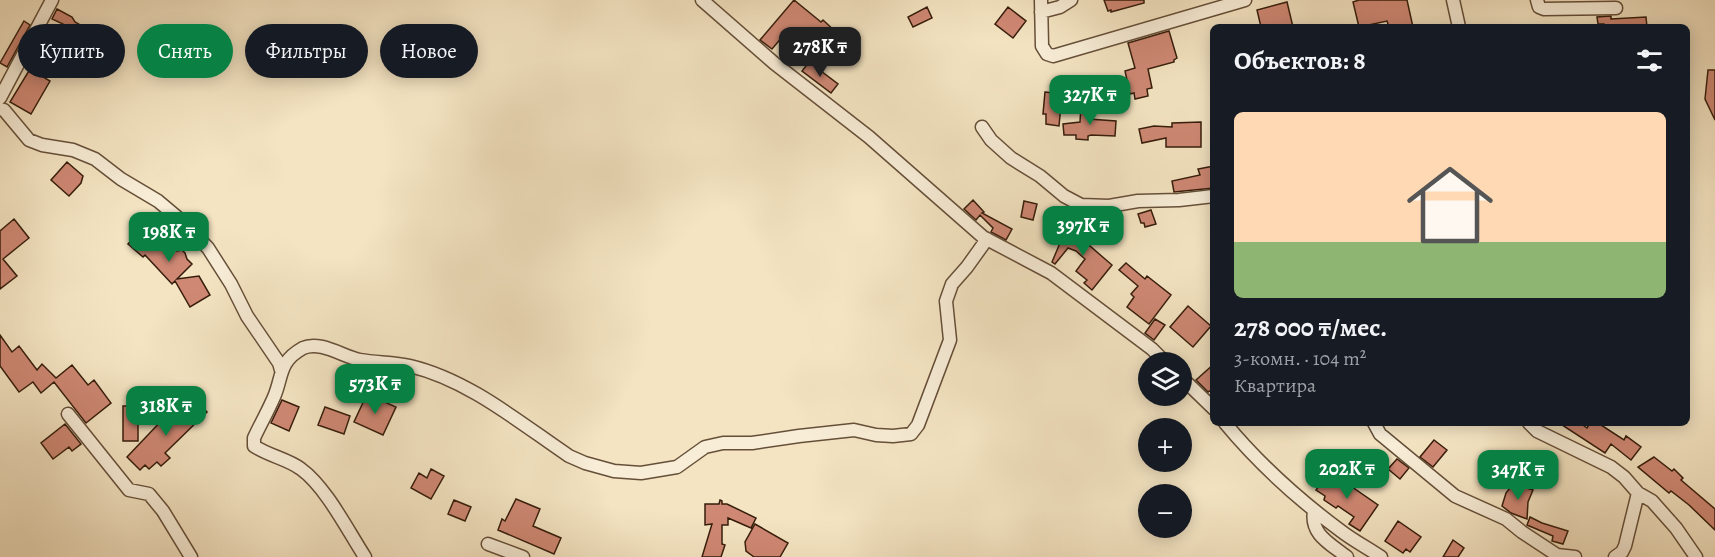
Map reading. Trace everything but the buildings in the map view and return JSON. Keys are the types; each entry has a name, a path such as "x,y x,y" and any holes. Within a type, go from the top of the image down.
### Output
{"street":[{"path":"0,98 52,0"},
{"path":"702,0 774,63 869,137 987,239 1051,273 1155,352"},
{"path":"1071,0 1060,7 1041,6 1042,46 1047,54 1053,56 1245,0"},
{"path":"1453,0 1458,24"},
{"path":"1537,0 1539,7 1544,9 1616,8"},
{"path":"0,109 28,140 72,150 95,159 121,179 158,201 183,222 208,248 220,266 247,316 279,363 281,370"},
{"path":"982,127 991,140 1011,158 1040,176 1064,196 1081,205 1109,206 1138,201 1210,196"},
{"path":"365,557 316,482 300,467 254,446 254,438 275,395 281,370 289,359 305,347 321,347 360,360 408,365 430,371 480,396 569,456 585,464 614,471 641,473 664,471 677,467 705,447 723,443 752,443 854,430 876,435 911,434 918,425 950,340 946,301 952,284 987,239"},
{"path":"1192,388 1210,405"},
{"path":"68,414 129,490 149,494 190,557"},
{"path":"1228,426 1258,460 1314,511 1344,534 1381,557"},
{"path":"1376,426 1380,434 1455,496 1506,519 1557,555 1575,557"},
{"path":"1532,426 1550,438 1611,467 1624,477 1638,493 1652,501 1676,528 1696,557"},
{"path":"1615,557 1622,552 1625,546 1638,493"},
{"path":"1314,511 1313,519 1317,532 1347,557"},
{"path":"488,544 523,557"}]}
